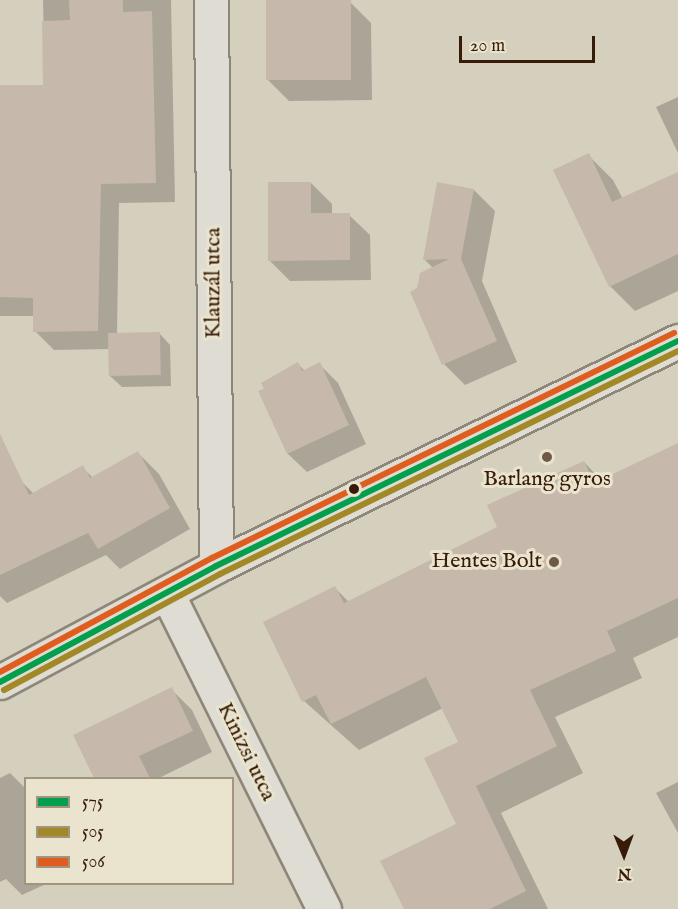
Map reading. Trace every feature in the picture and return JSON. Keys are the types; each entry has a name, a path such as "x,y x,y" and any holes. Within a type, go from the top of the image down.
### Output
{"street":[{"name":"Klauzál utca","path":"211,0 216,566"},
{"path":"0,682 168,595 216,566 678,340"},
{"name":"Kinizsi utca","path":"168,595 324,909"}],"building":[{"path":"69,0 123,0 123,12 152,11 156,183 101,184 98,331 33,332 33,298 0,297 0,85 43,85 42,21 70,20"},
{"path":"266,0 351,0 351,80 266,80"},
{"path":"589,153 612,202 678,172 678,254 609,287 553,170"},
{"path":"268,182 311,182 311,213 350,213 350,260 268,261"},
{"path":"437,182 474,189 461,259 497,341 442,365 410,292 417,288 420,273 449,259 423,260"},
{"path":"160,332 161,375 109,376 108,333"},
{"path":"298,362 302,371 320,362 349,425 287,454 258,391 264,389 261,383"},
{"path":"0,434 29,495 83,465 90,478 138,451 170,508 98,549 88,533 0,575"},
{"path":"678,443 678,598 607,631 616,651 530,690 557,746 476,786 526,891 490,909 404,909 380,861 456,824 424,758 458,742 426,677 331,724 316,695 302,702 263,622 335,586 344,603 497,527 487,505 584,461 594,483"},
{"path":"172,687 193,731 139,756 150,777 94,777 73,735"}],"transit line":[{"name":"506","path":"0,672 212,558 674,333"},
{"name":"575","path":"0,682 216,566 678,341"},
{"name":"505","path":"4,690 220,574 678,351"}],"place":[{"name":"Barlang gyros","path":"547,457"},
{"name":"Hentes Bolt","path":"554,562"}]}
